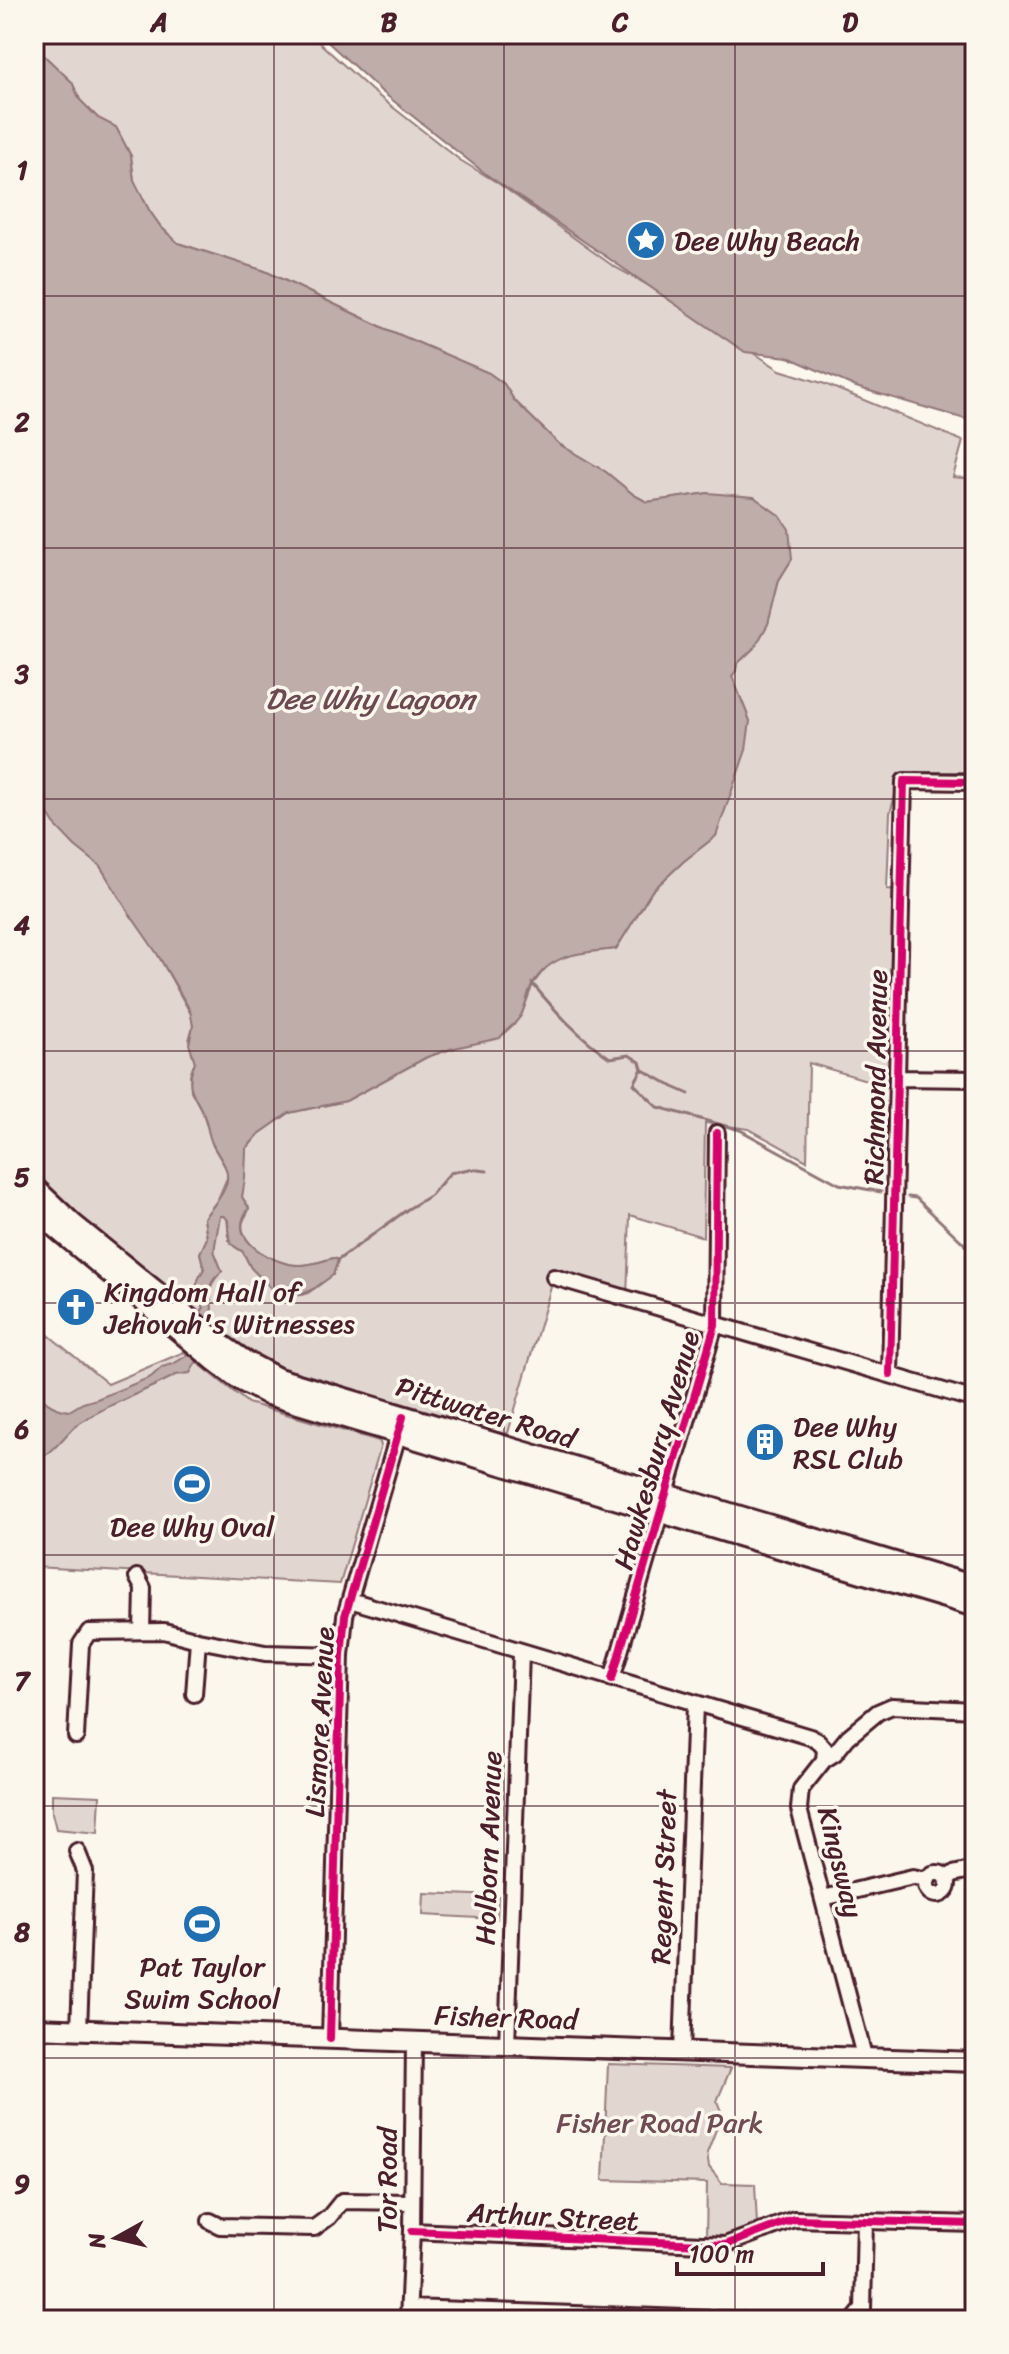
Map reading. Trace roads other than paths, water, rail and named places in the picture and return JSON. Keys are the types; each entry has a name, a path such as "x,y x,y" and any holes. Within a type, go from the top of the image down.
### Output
{"highway":[{"name":"Pittwater Road","path":"34,1188 192,1331"},
{"name":"Pittwater Road","path":"34,1209 219,1353 244,1361 278,1379 401,1425 664,1503 975,1587"},
{"name":"Pittwater Road","path":"664,1503 975,1606"}],"main road":[{"name":"Fisher Road","path":"34,2028 975,2062"}],"street":[{"name":"Richmond Avenue","path":"890,1374 904,781 975,782"},
{"path":"897,1078 975,1079"},
{"name":"Hawkesbury Avenue","path":"612,1679 715,1325 717,1133"},
{"path":"554,1277 975,1400"},
{"name":"Lismore Avenue","path":"330,2038 341,1655 345,1616 401,1425"},
{"path":"137,1577 143,1588 142,1631"},
{"path":"350,1600 810,1737 825,1749 824,1760"},
{"path":"76,1736 81,1644 89,1632 164,1631 265,1653 341,1655"},
{"path":"194,1694 198,1640"},
{"name":"Holborn Avenue","path":"507,2045 521,1653"},
{"name":"Regent Street","path":"682,2051 695,1704"},
{"name":"Kingsway","path":"864,2056 798,1802 801,1789 824,1760 878,1712 892,1706 975,1710"},
{"path":"77,1851 85,1871 79,2029"},
{"path":"823,1898 913,1877 928,1880 935,1874 942,1874 947,1879 953,1874 975,1869"},
{"name":"Tor Road","path":"409,2314 414,2041"},
{"path":"210,2221 220,2226 314,2228 329,2217 342,2201 411,2202"},
{"name":"Arthur Street","path":"412,2231 725,2245 794,2219 975,2224"},
{"path":"854,2320 863,2309 865,2221"},
{"path":"409,2314 740,2320"}],"water":[{"path":"319,34 975,34 975,422 856,387 788,357 745,352 487,175 381,91"},
{"name":"Dee Why Lagoon","path":"34,46 72,82 80,100 98,118 116,127 131,156 134,181 149,210 178,243 265,271 384,328 489,373 504,384 514,400 559,444 606,472 647,502 708,493 754,497 780,516 789,529 792,559 779,580 768,624 755,647 737,664 732,676 750,721 746,750 716,836 652,891 616,949 568,956 548,966 532,985 519,1018 500,1038 427,1057 346,1101 289,1113 259,1134 246,1149 242,1197 249,1208 243,1219 245,1237 268,1257 288,1264 306,1265 334,1258 338,1260 333,1275 301,1295 284,1296 274,1291 251,1268 243,1252 231,1244 228,1220 220,1216 214,1251 222,1271 209,1288 210,1318 198,1359 190,1373 176,1375 95,1414 73,1428 50,1451 34,1460 34,1386 48,1403 69,1411 151,1377 191,1350 197,1317 204,1308 196,1288 204,1269 200,1253 207,1238 204,1218 224,1190 227,1175 191,1087 195,1062 189,1044 193,1026 190,1010 100,866 54,824 34,792"}],"waterway":[{"path":"532,983 588,1042 610,1058 629,1055 640,1062 642,1069 634,1084 658,1107 740,1130 839,1184 881,1192"},
{"path":"643,1070 689,1094"},
{"path":"338,1260 431,1195 450,1173 469,1169 487,1171"},
{"path":"908,1197 916,1198 975,1254"}],"place":[{"name":"Dee Why Beach","path":"646,240"},
{"name":"Kingdom Hall of Jehovah's Witnesses","path":"76,1307"},
{"name":"Dee Why RSL Club","path":"765,1442"},
{"name":"Dee Why Oval","path":"192,1484"},
{"name":"Pat Taylor Swim School","path":"202,1924"}],"park label":[{"name":"Fisher Road Park","path":"660,2122"}]}
